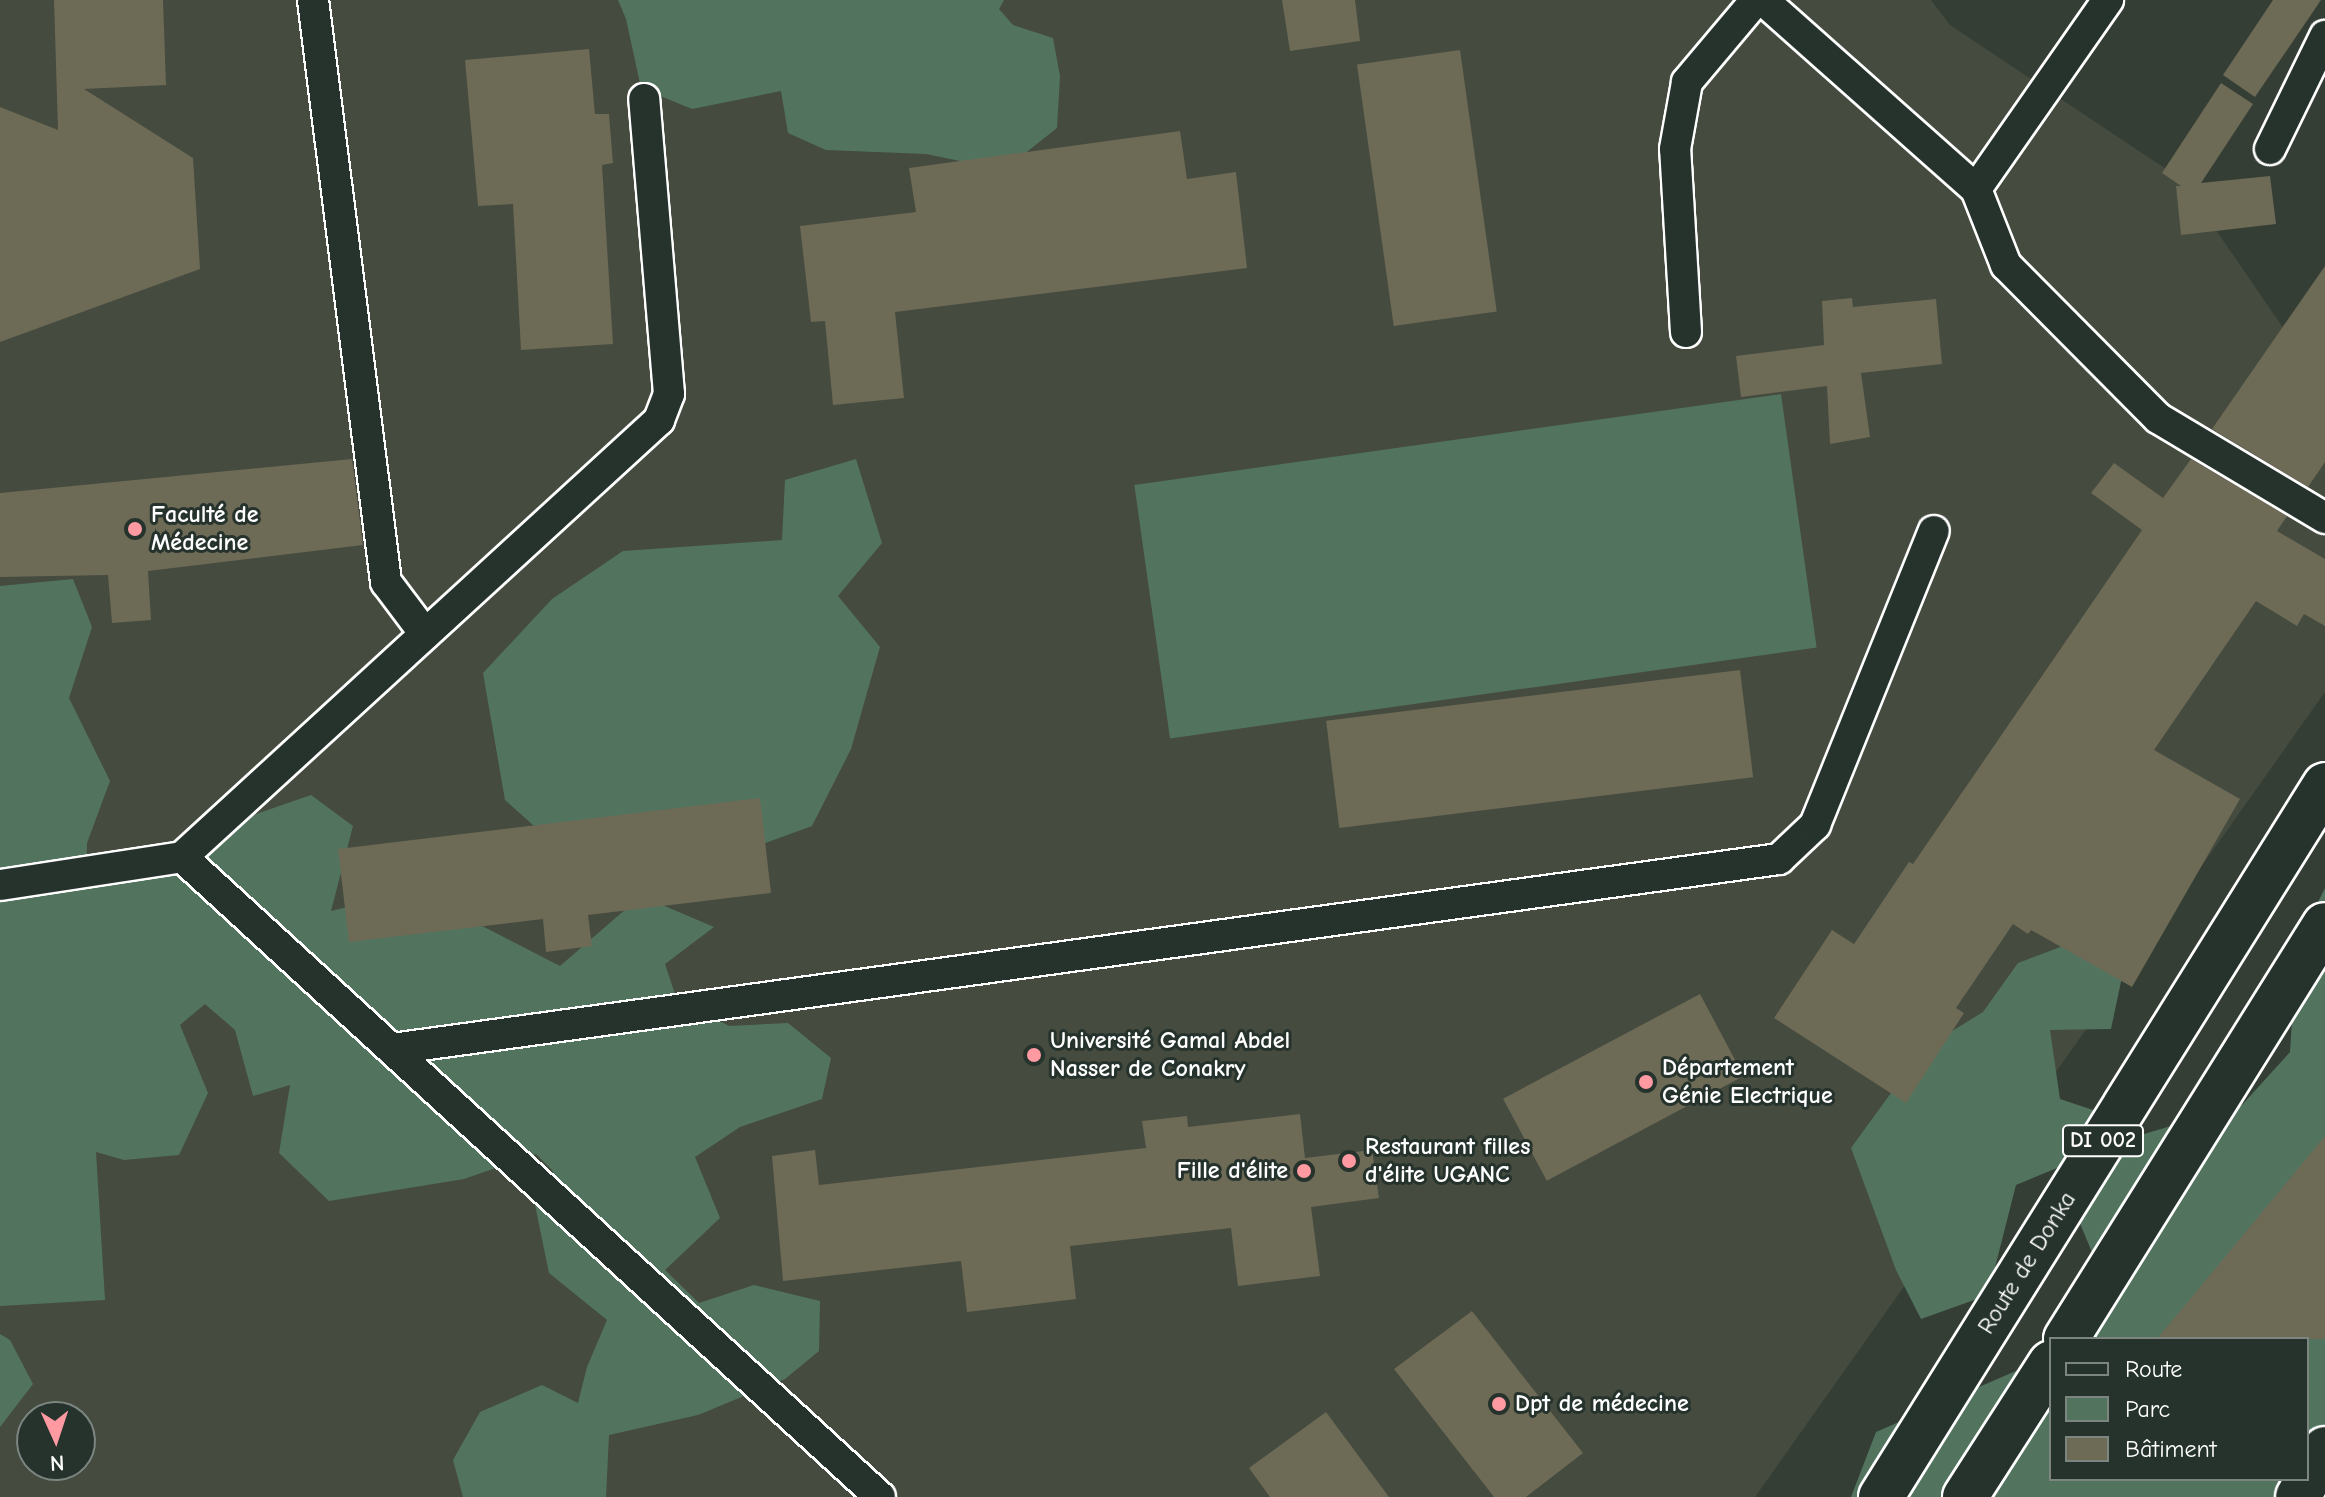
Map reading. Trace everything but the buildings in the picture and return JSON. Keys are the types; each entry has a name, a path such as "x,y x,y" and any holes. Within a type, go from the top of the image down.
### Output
{"main road":[{"name":"Route de Donka","path":"1881,1497 2325,785"},
{"name":"DI 002","path":"2067,1337 2325,925"},
{"path":"1965,1497 2049,1366"},
{"path":"2309,1477 2325,1449"}],"lane":[{"path":"313,0 386,582 425,634"},
{"path":"1686,332 1675,149 1687,82 1756,0"},
{"path":"1763,0 1976,189 2006,265 2158,418 2325,518"},
{"path":"1976,189 2108,0"},
{"path":"2270,149 2325,36"},
{"path":"0,885 182,857 659,420 669,394 644,99"},
{"path":"392,1049 1779,859 1815,825 1934,531"},
{"path":"182,857 880,1497"}],"shaded area":[{"name":"Université Gamal Abdel Nasser de Conakry","path":"0,0 1931,0 1950,25 2181,179 2325,389 2325,692 1755,1497 0,1497"}],"green space":[{"path":"618,0 1004,0 999,9 1013,25 1053,38 1060,76 1057,128 1004,170 926,154 826,150 788,133 781,91 692,109 641,88 626,19"},
{"path":"1781,394 1817,648 1170,738 1134,485"},
{"path":"856,459 882,543 838,596 880,647 851,749 812,826 710,863 570,858 505,800 483,673 552,599 623,551 782,540 785,480"},
{"path":"73,579 92,627 69,698 110,781 87,843 86,887 210,830 311,795 353,826 331,911 404,894 445,907 560,966 641,896 714,927 665,964 676,997 729,1026 788,1023 831,1058 822,1099 740,1127 695,1157 720,1218 665,1270 699,1303 754,1285 820,1301 819,1351 785,1379 698,1415 609,1435 606,1497 463,1497 453,1460 480,1412 542,1385 578,1403 587,1367 607,1320 549,1273 534,1200 553,1171 536,1154 464,1179 329,1201 279,1153 290,1085 253,1096 235,1030 205,1004 180,1025 208,1093 179,1155 124,1160 96,1152 105,1300 0,1306 0,586"},
{"path":"2325,888 2325,1497 1851,1497 1876,1432 2018,1370 2049,1342 2049,1481 2309,1481 2309,1337 2053,1337 2096,1262 2057,1168 2016,1185 1988,1295 1921,1319 1896,1270 1851,1148 1923,1049 1983,1012 2018,963 2105,930 2130,939 2111,1029 2050,1030 2060,1099 2093,1110 2117,1142 2242,1105 2290,1052 2297,944"},
{"path":"0,1334 10,1340 33,1384 20,1401 16,1401 16,1406 0,1427"}],"place":[{"name":"Faculté de Médecine","path":"135,529"},
{"name":"Université Gamal Abdel Nasser de Conakry","path":"1034,1055"},
{"name":"Département Génie Electrique","path":"1646,1082"},
{"name":"Restaurant filles d'élite UGANC","path":"1349,1161"},
{"name":"Fille d'élite","path":"1304,1171"},
{"name":"Dpt de médecine","path":"1499,1404"}]}
